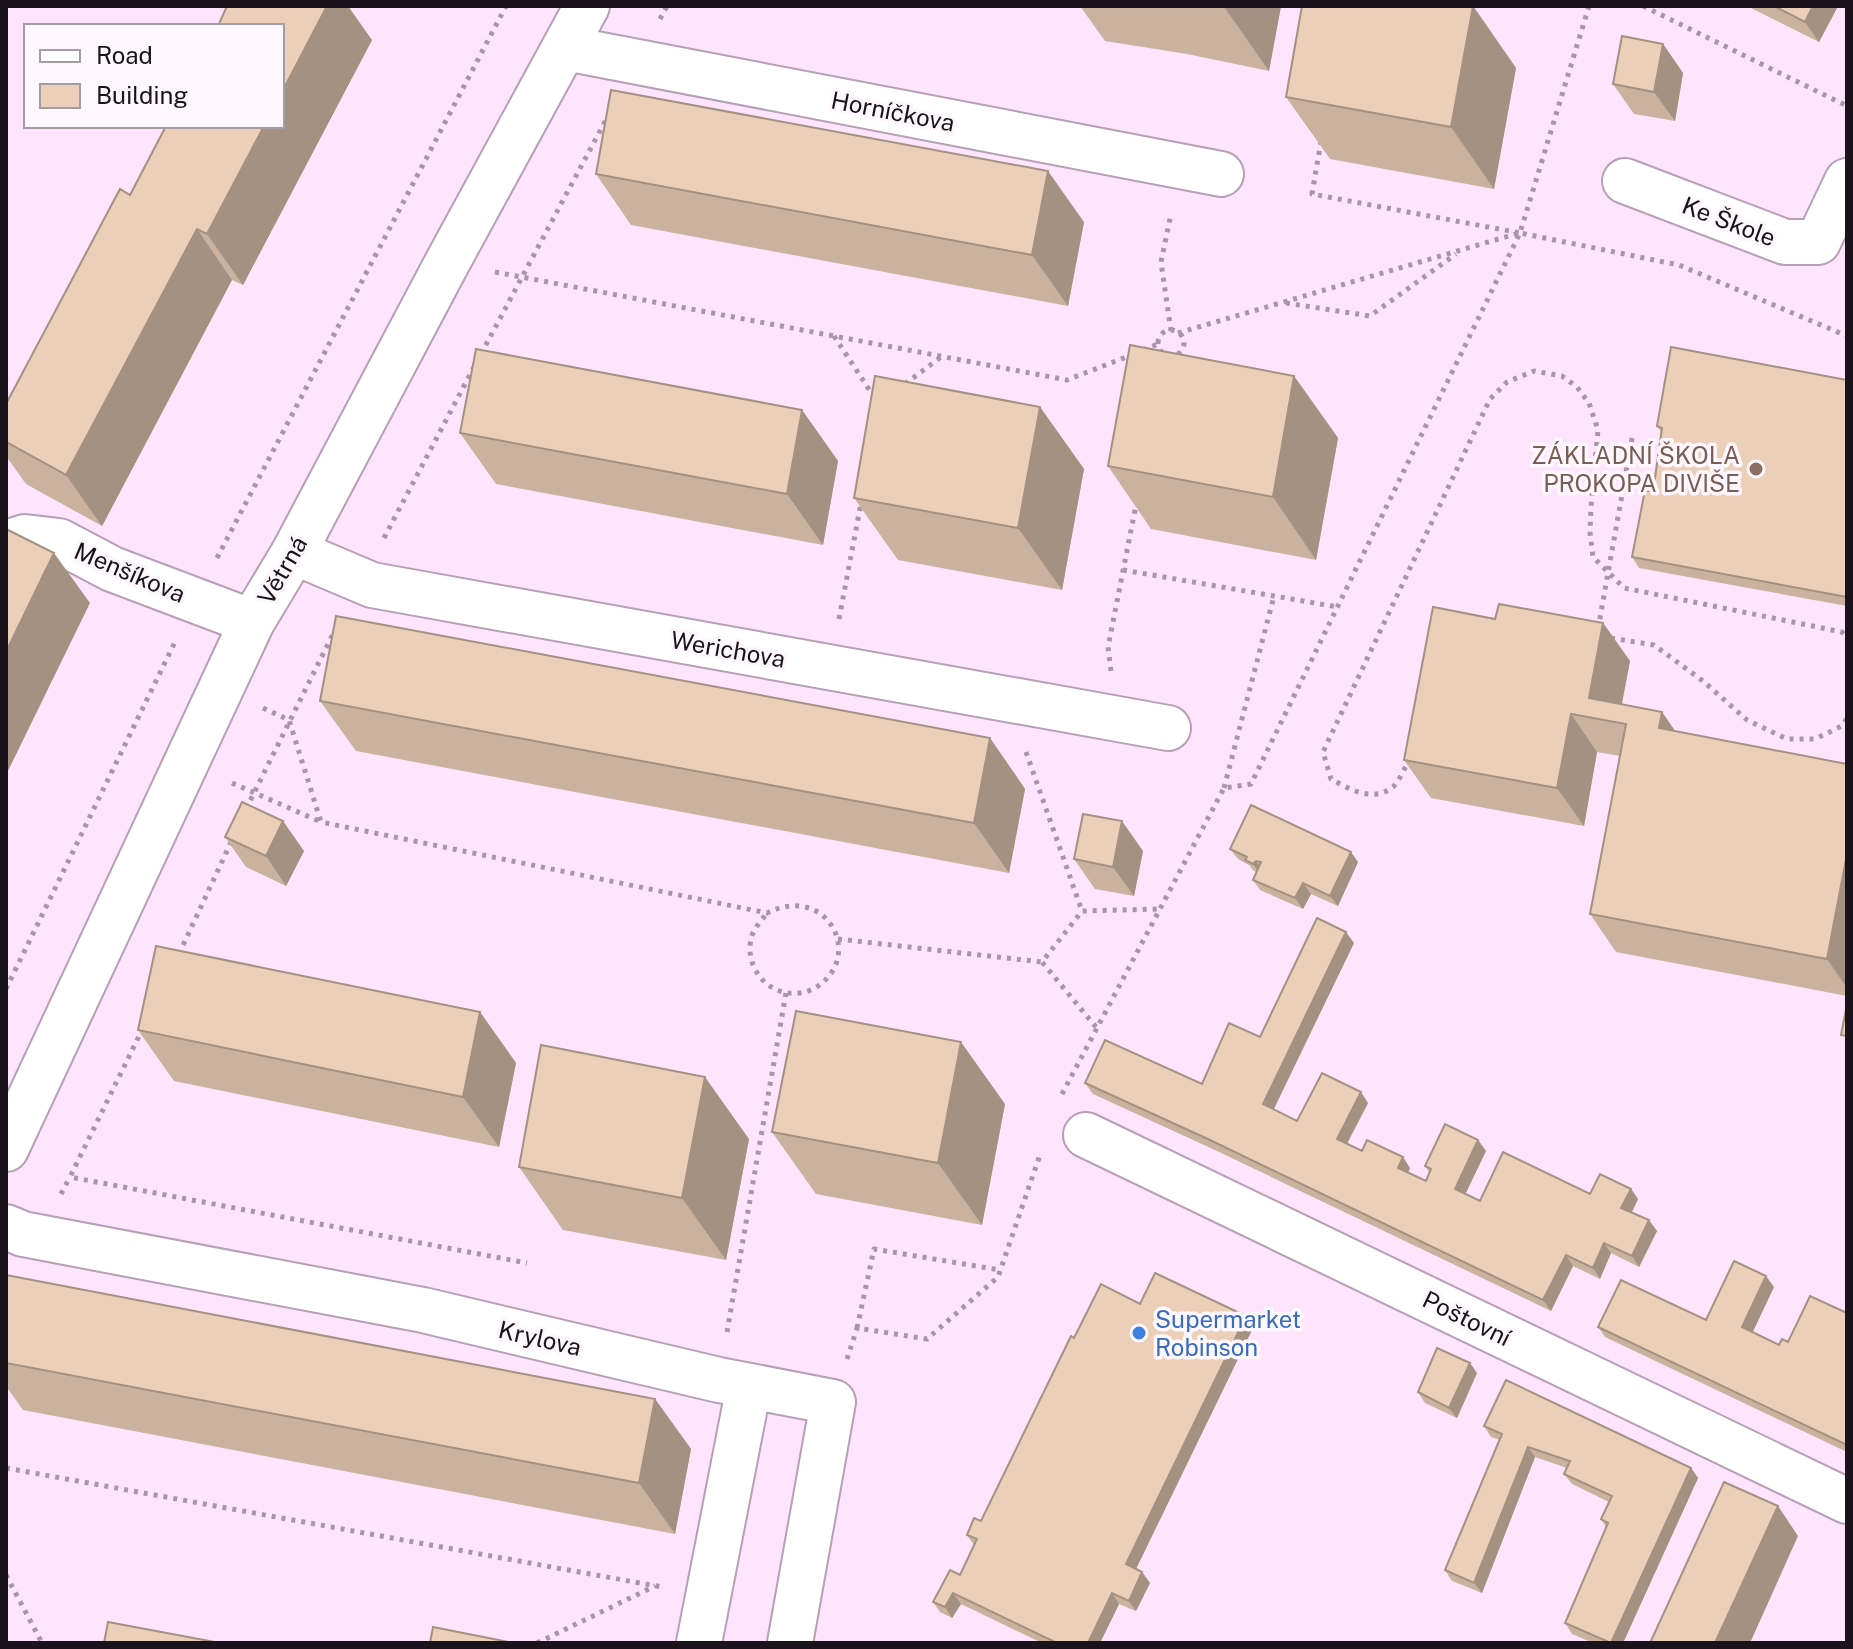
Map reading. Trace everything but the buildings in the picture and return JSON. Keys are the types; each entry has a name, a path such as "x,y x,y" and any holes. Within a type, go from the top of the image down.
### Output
{"street":[{"name":"Větrná","path":"6,1149 252,622 294,552 587,6"},
{"name":"Horníčkova","path":"565,48 1201,170"},
{"name":"Ke Škole","path":"1625,181 1785,242 1818,242 1847,181"},
{"name":"Menšíkova","path":"6,543 25,537 59,541 112,569 252,622"},
{"name":"Werichova","path":"294,552 372,585 1168,728"},
{"name":"Poštovní","path":"1066,1138 1746,1470 1847,1501"},
{"name":"Krylova","path":"6,1227 23,1234 423,1310 734,1383 833,1402"},
{"path":"699,1643 708,1596 734,1383"},
{"path":"790,1643 833,1402"}],"path":[{"path":"6,989 196,600 506,6"},
{"path":"241,821 361,581 667,6"},
{"path":"1643,6 1847,106"},
{"path":"1323,131 1312,194 1520,233"},
{"path":"1171,331 1161,262 1201,170"},
{"path":"1178,333 1184,344 1181,352 1169,356 1165,354 1158,344 1162,333 1178,333 1520,233"},
{"path":"1224,788 1251,784 1520,233"},
{"path":"1281,302 1370,316 1461,250"},
{"path":"447,263 1067,380 1158,344"},
{"path":"834,336 879,405"},
{"path":"904,385 941,357"},
{"path":"1414,752 1394,786 1379,794 1355,792 1331,779 1323,752 1490,399 1507,382 1534,371 1562,376 1577,387 1589,403 1598,430 1590,532 1593,557 1624,588 1842,632 1847,638"},
{"path":"1596,636 1633,433"},
{"path":"1118,719 1108,647 1138,493"},
{"path":"830,667 862,497"},
{"path":"1123,570 1338,607"},
{"path":"1060,1099 1224,788 1274,596"},
{"path":"1611,638 1654,645 1703,681 1747,720 1787,739 1815,739 1842,726 1847,718"},
{"path":"220,689 289,720 321,822"},
{"path":"1034,704 1025,755 1082,911"},
{"path":"263,796 321,822 767,913"},
{"path":"174,965 234,836"},
{"path":"796,904 810,907 832,925 838,939 839,954 827,980 815,989 786,993 772,988 761,979 750,952 751,938 767,913 781,906 796,904"},
{"path":"1082,911 1160,909"},
{"path":"1042,962 1082,911"},
{"path":"838,939 1042,962 1096,1027"},
{"path":"734,1383 786,993"},
{"path":"147,1022 70,1177 527,1263"},
{"path":"857,1328 927,1339 998,1277 1066,1138"},
{"path":"833,1402 857,1328 874,1249 1000,1270"},
{"path":"6,1468 708,1596"},
{"path":"6,1575 42,1643"},
{"path":"537,1643 655,1586"}],"place":[{"name":"ZÁKLADNÍ ŠKOLA PROKOPA DIVIŠE","path":"1756,469"},
{"name":"Supermarket Robinson","path":"1139,1333"}]}
